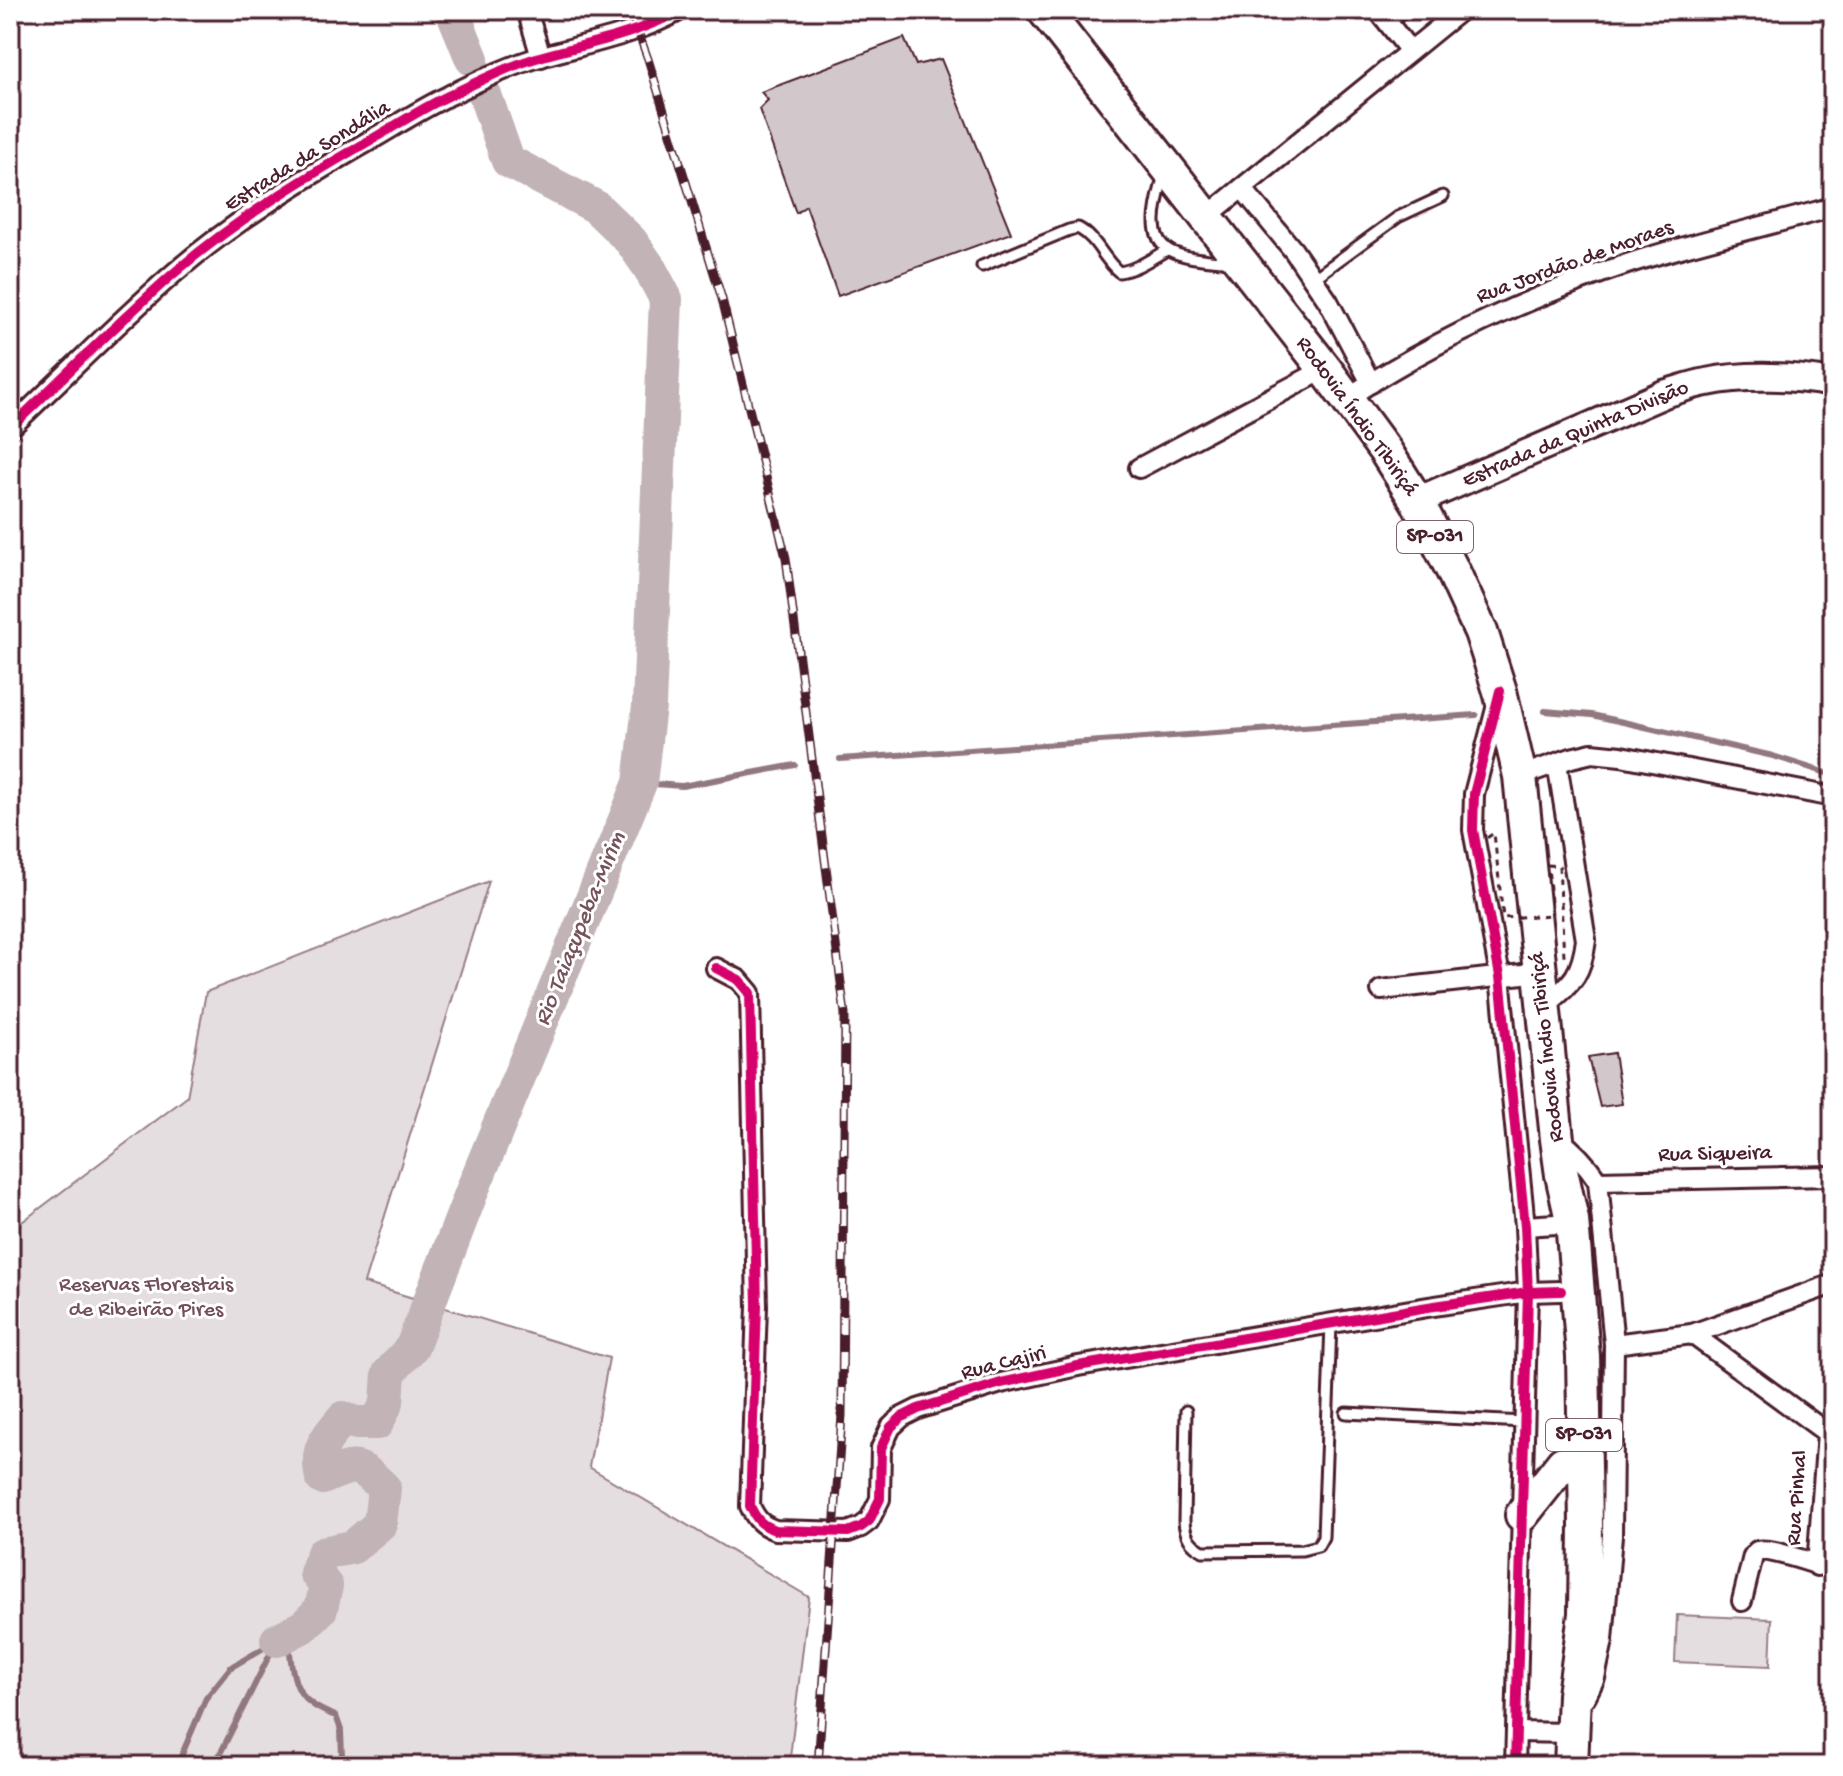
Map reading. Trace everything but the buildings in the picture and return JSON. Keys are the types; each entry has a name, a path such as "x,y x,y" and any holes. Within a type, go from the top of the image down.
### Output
{"highway":[{"name":"Rodovia Índio Tibiriçá","path":"1044,10 1325,369 1359,391 1386,452 1417,501 1453,571 1481,632 1500,691 1520,776 1553,964 1544,1007 1557,1139 1572,1220 1580,1306 1586,1525 1585,1614 1573,1713 1571,1766"},
{"name":"Rodovia Índio Tibiriçá","path":"1562,1175 1540,1225 1561,1291 1564,1644 1573,1713"},
{"path":"1522,1515 1563,1463"}],"street":[{"path":"527,10 541,57"},
{"name":"Estrada da Sondália","path":"10,428 175,272 234,226 318,171 445,97 504,70 609,40 681,10"},
{"path":"1205,218 1461,10"},
{"path":"1383,17 1410,51"},
{"path":"1242,188 1293,250 1328,301 1359,391"},
{"name":"Rua Jordão de Moraes","path":"1359,391 1451,337 1530,300 1652,256 1833,207"},
{"path":"1139,468 1325,369"},
{"name":"Estrada da Quinta Divisão","path":"1417,501 1664,394 1707,381 1752,378 1811,379 1833,383"},
{"path":"1500,691 1477,783 1473,830 1540,1225 1528,1292 1515,1766"},
{"path":"1520,776 1592,753 1833,797"},
{"path":"1544,1007 1573,981 1583,962 1586,940 1557,763"},
{"path":"1381,990 1500,976 1553,964"},
{"name":"Rua Cajiri","path":"716,968 739,980 750,993 757,1306 750,1506 755,1518 764,1526 775,1530 848,1532 861,1527 869,1521 880,1499 881,1448 891,1427 918,1409 1001,1383 1078,1366 1331,1324 1528,1292 1561,1291"},
{"path":"1516,1732 1573,1713 1595,1678 1603,1640 1612,1536 1614,1344 1598,1181 1576,1152 1557,1139"},
{"name":"Rua Siqueira","path":"1598,1181 1833,1176"},
{"path":"1614,1344 1692,1334 1833,1284"},
{"path":"1692,1334 1830,1434"},
{"name":"Rua Pinhal","path":"1825,1567 1830,1434"},
{"path":"1742,1601 1757,1551 1767,1550 1825,1567"}],"lane":[{"path":"1383,17 1406,10"},
{"path":"1166,167 1155,217 1156,231 1167,250 1242,264"},
{"path":"1313,279 1398,217 1443,196"},
{"path":"982,266 1078,228 1092,239 1119,272 1134,268 1167,250"},
{"path":"1186,1411 1184,1532 1194,1547 1203,1551 1302,1550 1318,1546 1323,1537 1331,1324"},
{"path":"1346,1413 1524,1422"}],"path":[{"path":"1491,942 1481,842 1494,833 1503,918 1552,915 1548,865 1559,866 1553,964"}],"green space":[{"name":"Reservas Florestais de Ribeirão Pires","path":"489,881 364,1283 609,1358 589,1467 809,1597 789,1766 10,1766 10,1231 187,1097 206,992"},
{"path":"1677,1615 1772,1619 1770,1666 1675,1662"}],"waterway":[{"name":"Rio Taiaçupeba-Mirim","path":"452,10 472,59"},
{"name":"Rio Taiaçupeba-Mirim","path":"277,1640 304,1626 321,1609 326,1586 316,1573 323,1553 353,1547 380,1524 384,1488 367,1473 355,1468 322,1478 320,1459 323,1445 343,1418 356,1423 377,1423 387,1402 389,1373 412,1347 474,1186 640,783 649,706 666,299 631,241 596,207 508,161 485,95"},
{"path":"1545,711 1592,715 1773,756 1833,775"},
{"path":"840,759 1476,715"},
{"path":"640,783 682,786 795,765"},
{"path":"277,1640 290,1652 301,1693 314,1706 336,1716 341,1730 342,1756 357,1766"},
{"path":"177,1766 206,1698 230,1668 277,1640"},
{"path":"214,1766 277,1640"}],"railway":[{"path":"630,10 722,299 786,558 845,1014 842,1415 818,1766"}],"cycle path":[{"path":"10,428 173,274 243,219 293,187 418,112 483,79 531,60 631,32 681,10"},
{"path":"1500,691 1474,794 1473,830 1500,976 1525,1226 1528,1292 1515,1766"},
{"path":"716,968 739,980 750,993 757,1306 750,1506 760,1521 775,1530 848,1532 861,1527 869,1521 880,1499 881,1448 891,1427 918,1409 1001,1383 1078,1366 1428,1307 1528,1292 1561,1291"}]}
